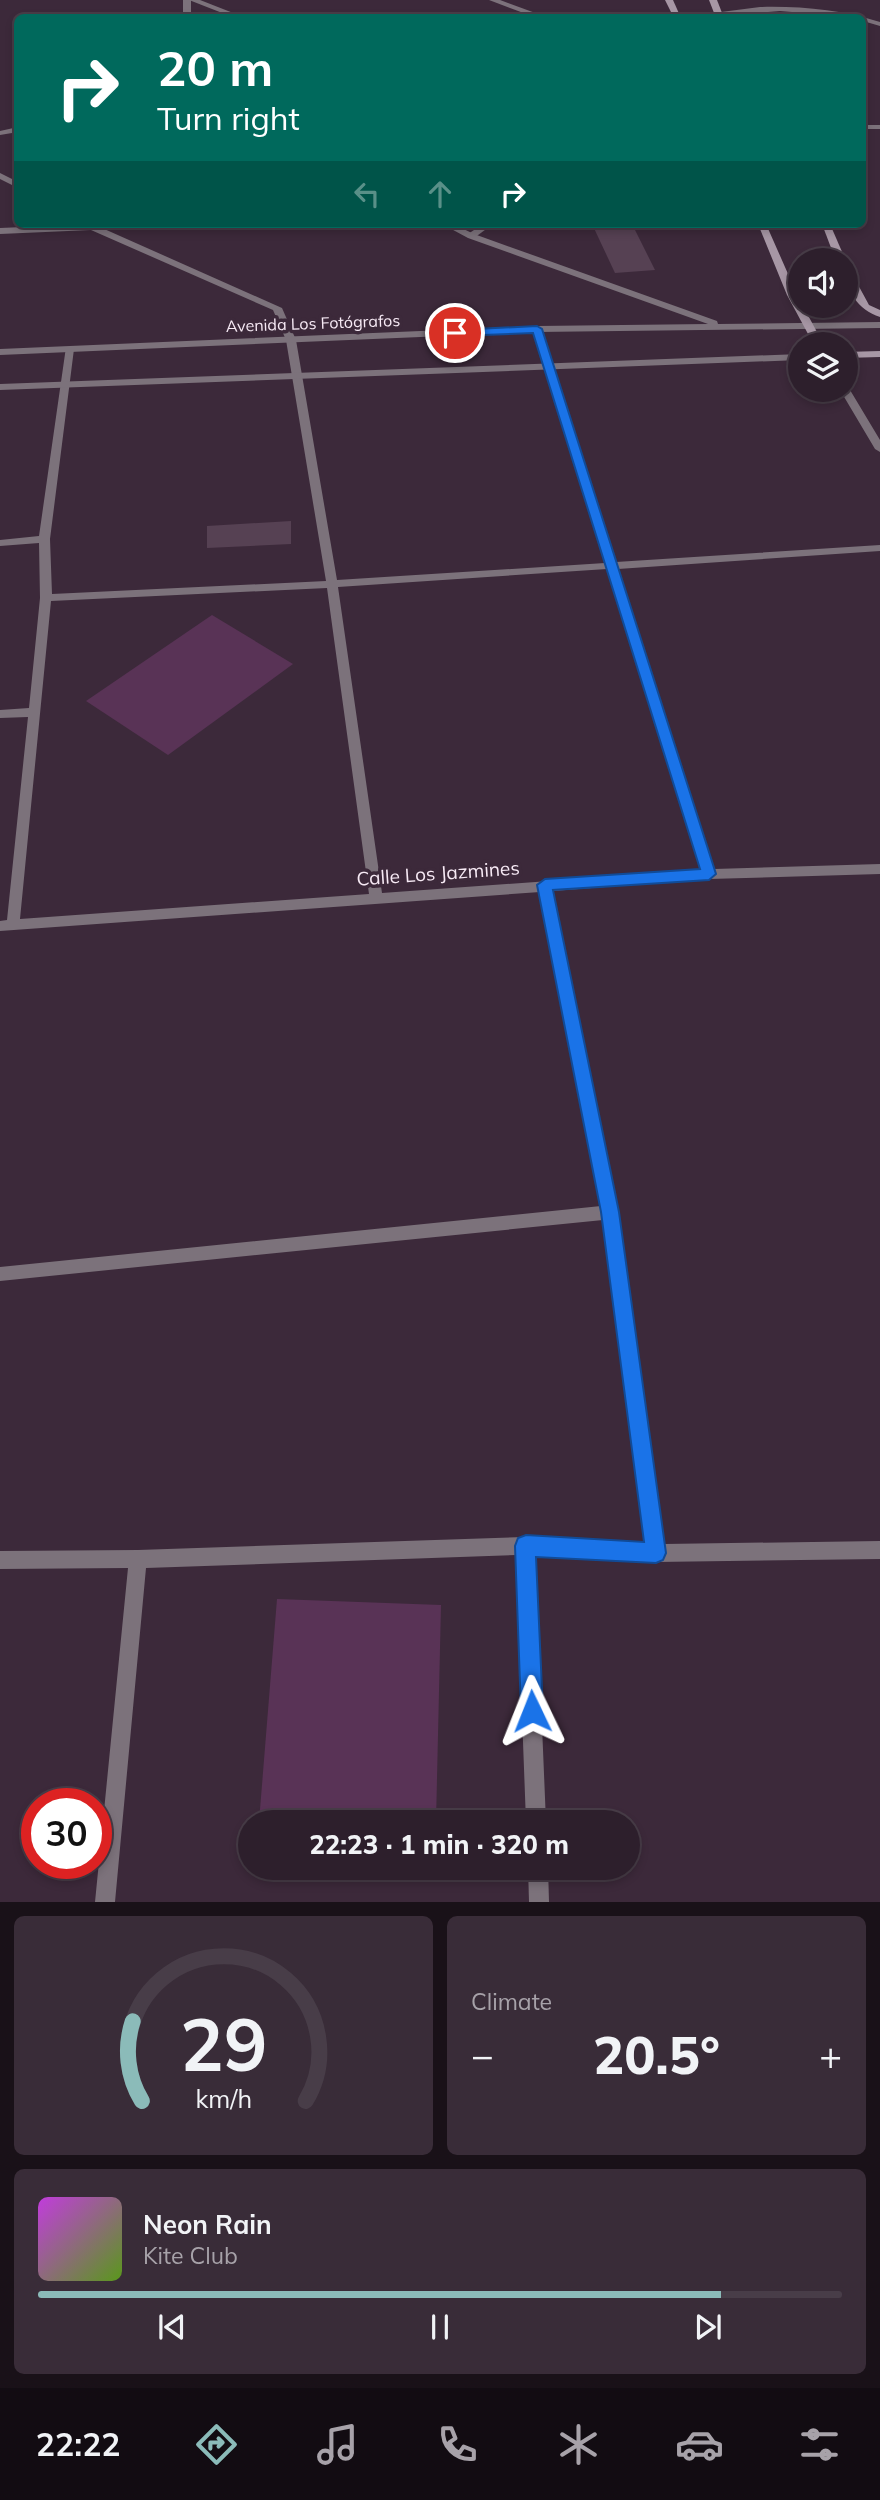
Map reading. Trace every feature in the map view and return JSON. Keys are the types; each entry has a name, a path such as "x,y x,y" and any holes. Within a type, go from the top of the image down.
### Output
{"main road":[{"path":"764,228 792,295 812,332"},
{"path":"828,228 836,248"},
{"path":"858,296 865,307 880,314"},
{"path":"858,355 880,354"}],"street":[{"path":"190,0 231,14"},
{"path":"493,0 534,14"},
{"path":"731,14 766,8 840,14"},
{"path":"0,231 44,228"},
{"path":"95,228 277,308 291,340 332,583 376,897"},
{"path":"454,228 725,327"},
{"path":"471,236 483,228"},
{"name":"Avenida Los Fotógrafos","path":"0,352 537,329 880,325"},
{"path":"537,329 709,874"},
{"path":"6,925 35,712 46,598 44,539 69,349"},
{"path":"0,387 788,357"},
{"path":"852,402 880,449"},
{"path":"0,542 44,539"},
{"path":"46,598 332,583 880,548"},
{"path":"0,714 35,712"},
{"name":"Calle Los Jazmines","path":"6,925 709,874 880,869"},
{"path":"545,885 610,1212 656,1553"},
{"path":"0,1274 610,1212"},
{"path":"526,1546 536,1810"},
{"path":"0,1560 138,1559 526,1546 656,1553 880,1550"},
{"path":"105,1902 138,1559"},
{"path":"538,1880 539,1902"}],"shaded area":[{"path":"212,615 293,664 168,755 86,701"},
{"path":"277,1599 441,1605 436,1810 260,1810"}],"building":[{"path":"594,228 634,228 655,270 615,273"},
{"path":"291,521 291,544 207,548 207,526"}],"route":[{"path":"455,333 537,329 709,874 545,885 610,1212 656,1553 526,1546 532,1711"}]}
